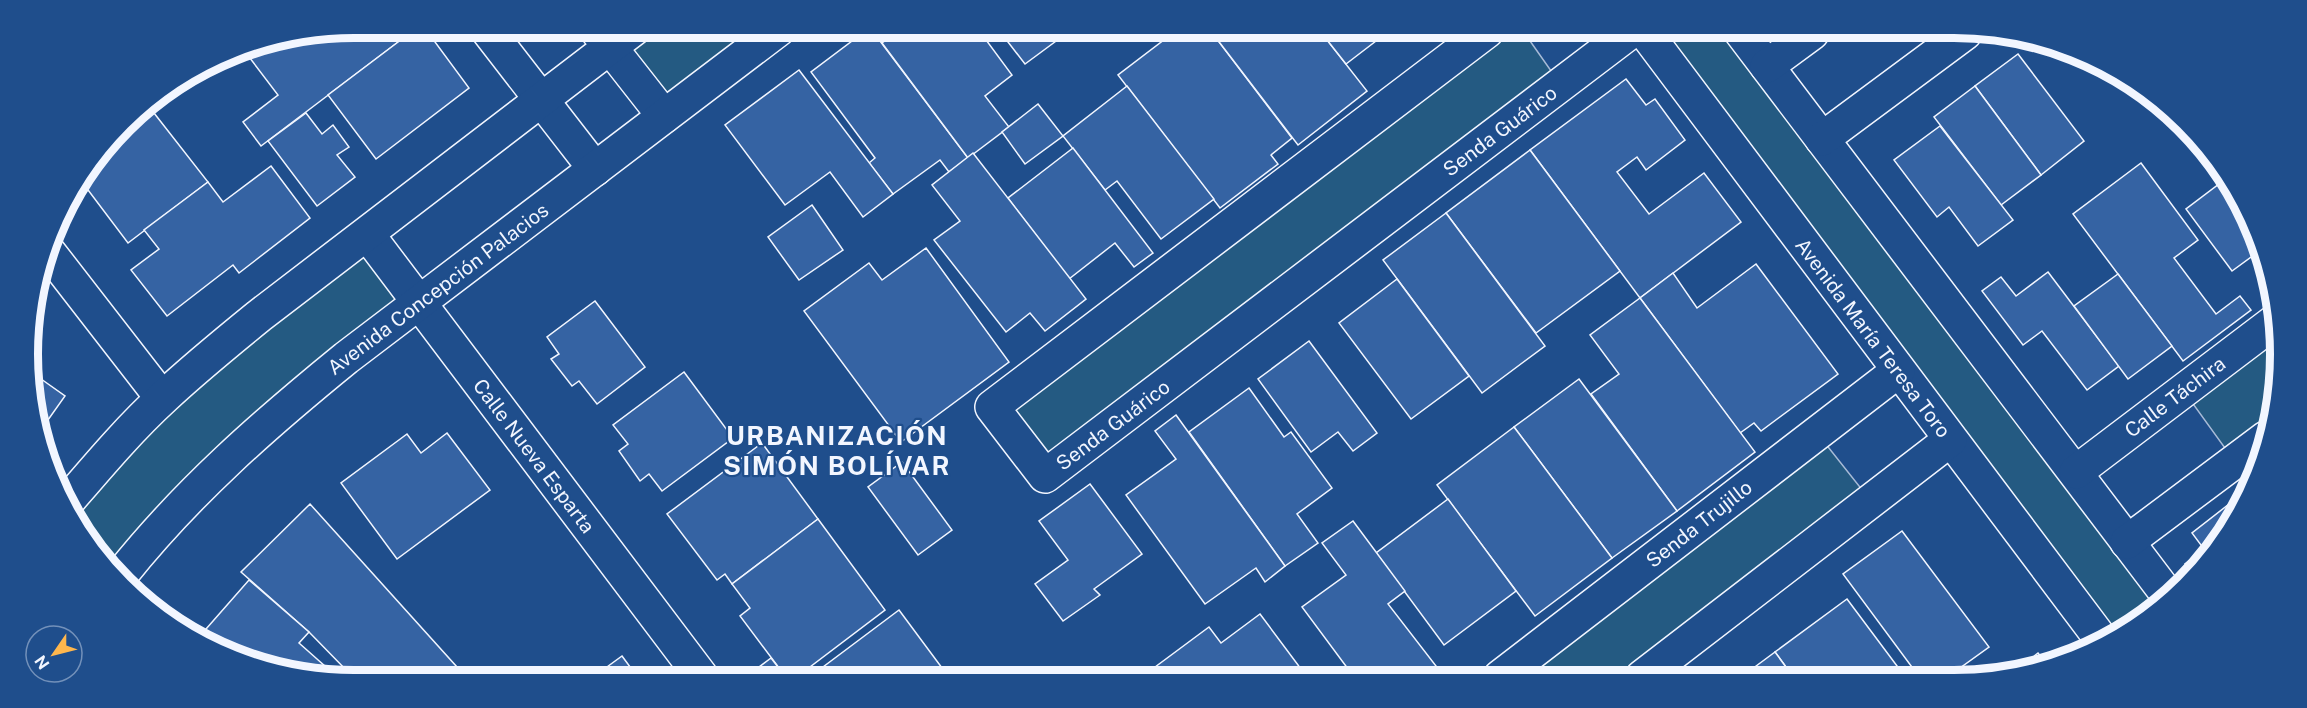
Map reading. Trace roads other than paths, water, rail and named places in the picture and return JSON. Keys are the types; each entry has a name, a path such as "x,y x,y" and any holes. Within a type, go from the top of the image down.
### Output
{"street":[{"path":"494,38 595,169"},
{"path":"71,497 107,454 162,398 259,316 542,100 610,38"},
{"path":"616,38 664,116"},
{"name":"Avenida Concepción Palacios","path":"124,572 183,504 246,442 346,358 767,38"},
{"name":"Senda Guárico","path":"1478,38 992,407 1045,476 1622,38"},
{"name":"Avenida María Teresa Toro","path":"1649,38 2098,635"},
{"path":"1746,38 2164,590"},
{"path":"1767,66 1805,38"},
{"path":"1822,139 1958,38"},
{"name":"Calle Nueva Esparta","path":"368,235 697,670"},
{"path":"53,257 162,398"},
{"name":"Calle Táchira","path":"2076,472 2268,326"},
{"name":"Senda Trujillo","path":"1509,670 1898,371"},
{"path":"1652,670 1950,440"},
{"path":"2127,542 2256,445"}],"district":[{"name":"URBANIZACIÓN SIMÓN BOLÍVAR","path":"837,450"}]}
